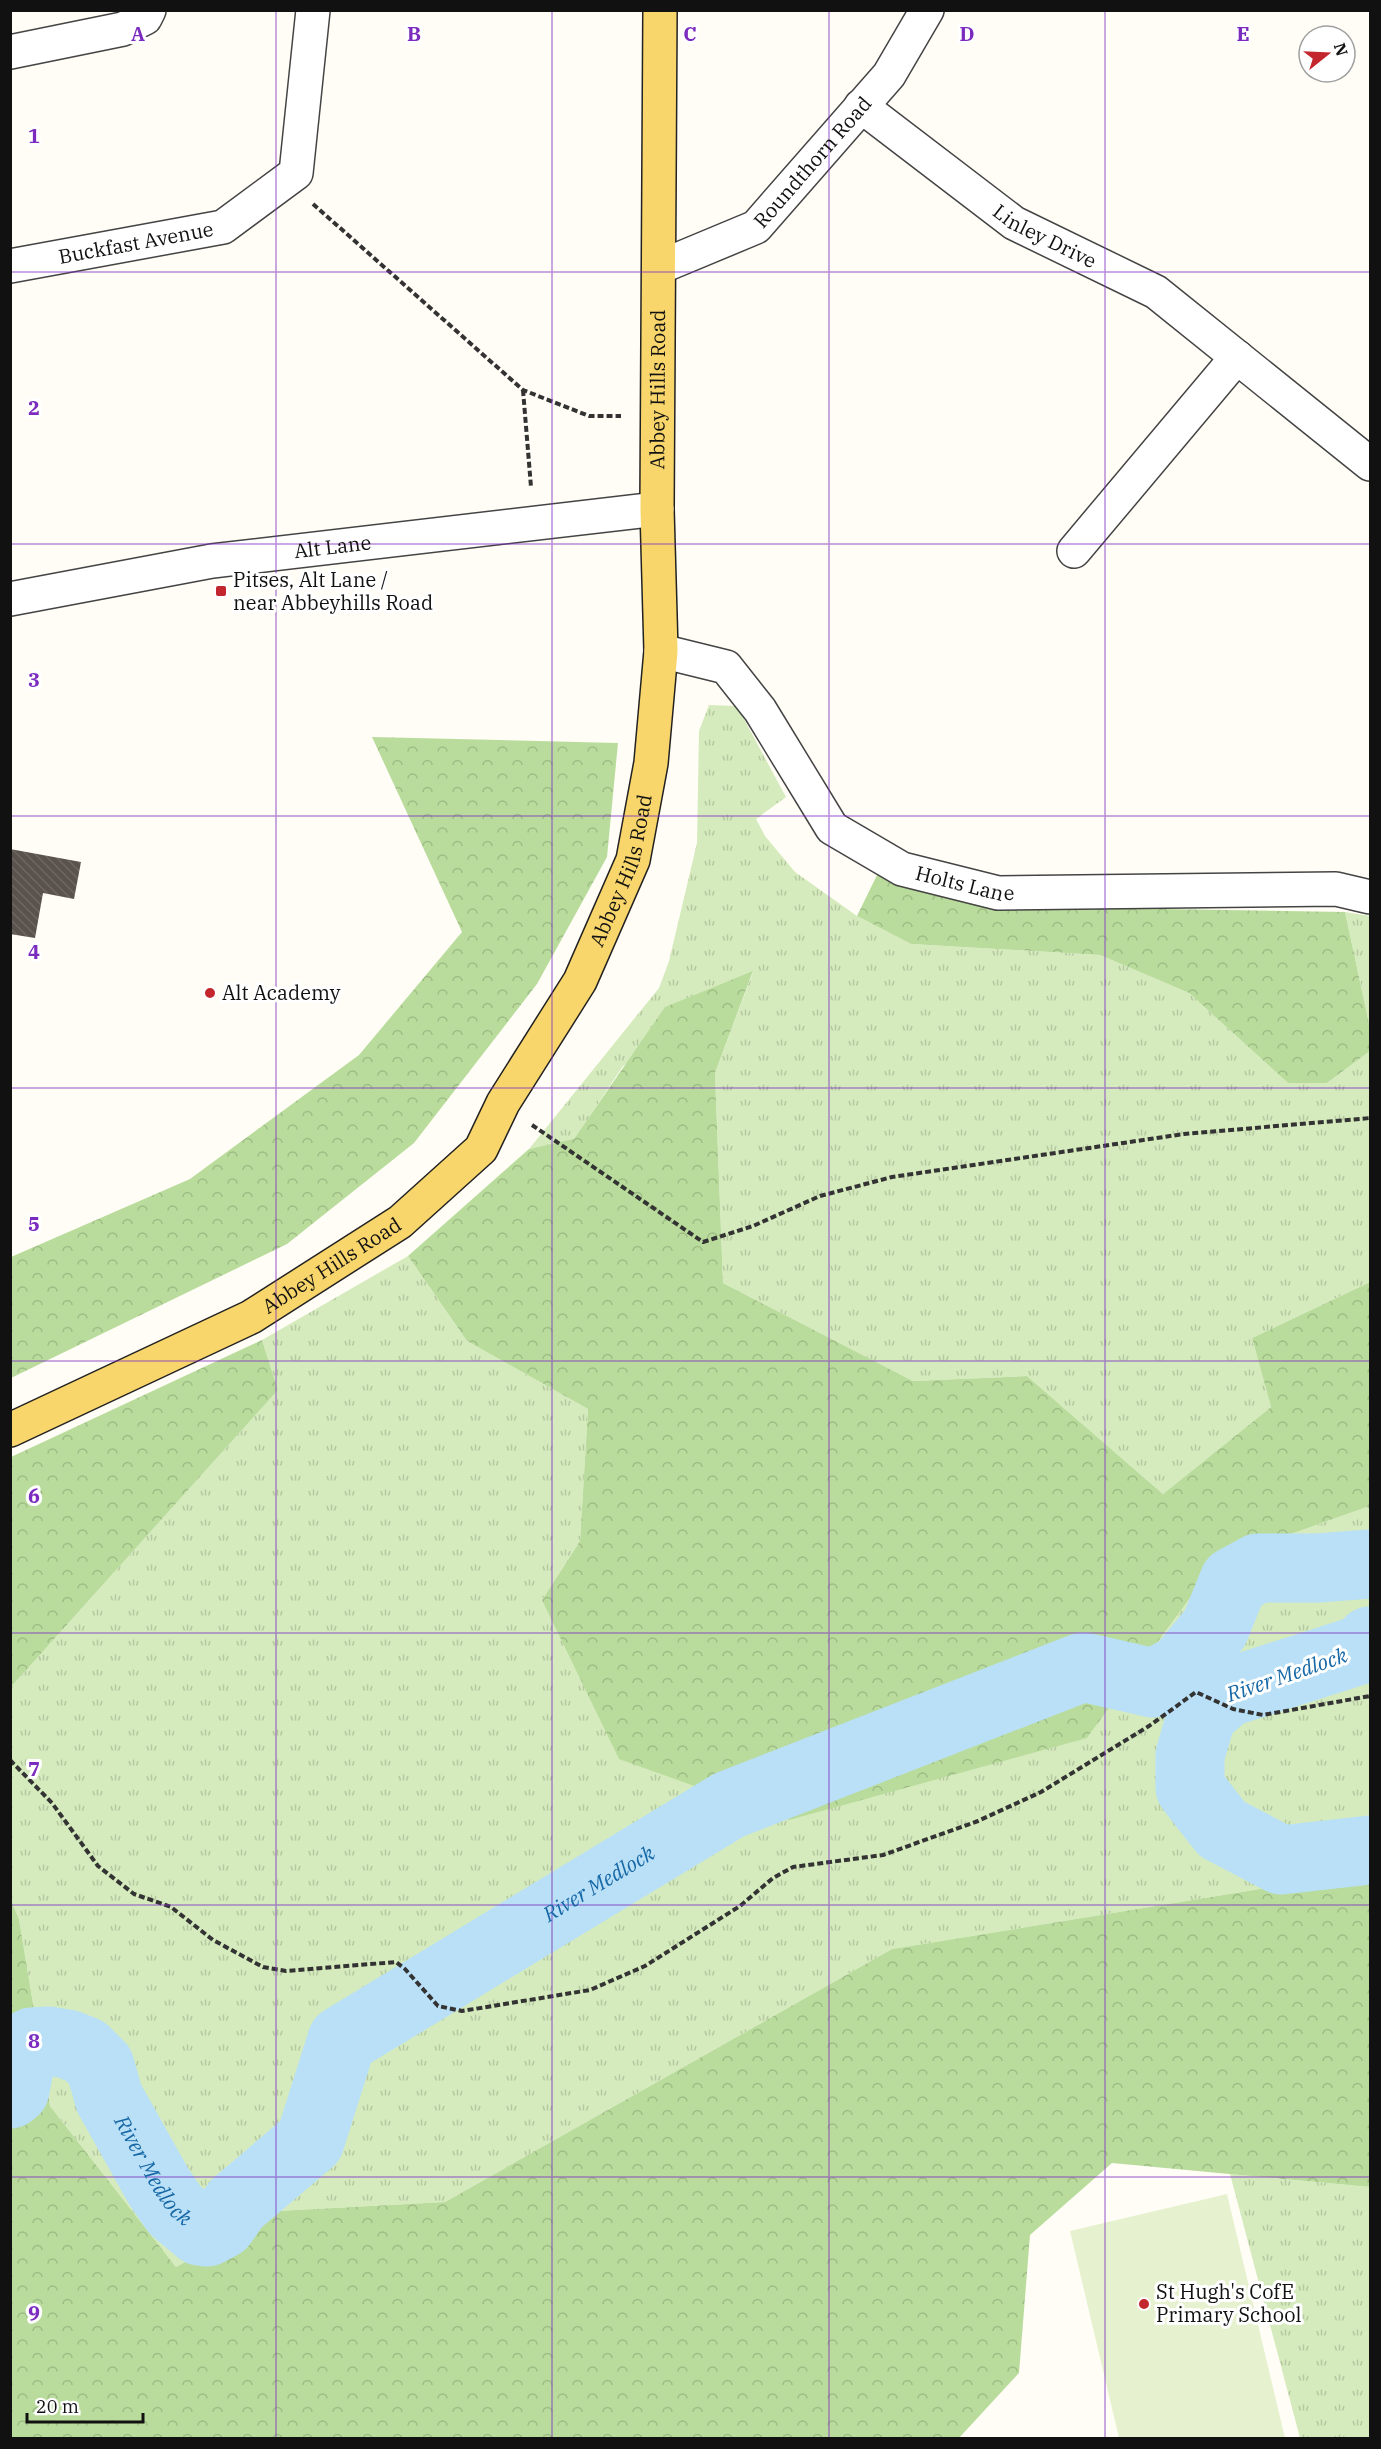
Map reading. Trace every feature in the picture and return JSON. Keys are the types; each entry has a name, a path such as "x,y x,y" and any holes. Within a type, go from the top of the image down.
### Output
{"main road":[{"name":"Abbey Hills Road","path":"10,1430 250,1317 400,1222 481,1149 503,1103 580,981 633,860 651,763 661,651 657,509 660,10"}],"street":[{"path":"10,52 123,29 145,18 149,10"},
{"name":"Buckfast Avenue","path":"10,266 223,227 296,173 314,10"},
{"name":"Roundthorn Road","path":"660,267 756,227 889,75 927,10"},
{"name":"Linley Drive","path":"861,106 1014,223 1156,292 1371,464"},
{"path":"1074,551 1237,357"},
{"name":"Alt Lane","path":"10,599 212,561 657,509"},
{"name":"Holts Lane","path":"661,651 726,667 760,710 832,828 902,869 998,893 1336,889 1371,897"}],"path":[{"path":"286,180 523,390 590,416 628,416"},
{"path":"523,390 532,497"},
{"path":"503,1103 564,1148 703,1242 753,1226 820,1196 892,1177 1184,1134 1371,1118"},
{"path":"10,1760 52,1803 98,1866 134,1894 171,1907 213,1940 263,1967 286,1971 396,1962 438,2006 462,2011 590,1990 645,1966 740,1906 773,1878 793,1867 883,1856 978,1821 1041,1792 1149,1726 1196,1692 1233,1709 1263,1715 1371,1695"}],"green space":[{"path":"709,705 737,706 786,797 756,819 765,836 795,872 857,916 911,944 1100,955 1189,993 1288,1083 1327,1083 1370,1051 1370,1282 1252,1338 1271,1407 1163,1494 1027,1376 913,1381 723,1283 715,1073 753,972 623,1066 574,1140 529,1149 659,988 669,961 697,843 699,731"},
{"path":"372,737 618,743 607,857 537,984 414,1143 287,1244 11,1378 11,1257 190,1179 359,1055 462,932"},
{"path":"878,873 1101,908 1345,912 1370,1028 1370,1051 1327,1083 1288,1083 1189,993 1100,955 911,944 857,916"},
{"path":"1345,912 1370,916 1370,1028"},
{"path":"753,971 715,1073 723,1283 913,1381 1027,1376 1163,1494 1271,1407 1252,1338 1370,1282 1370,1510 1367,1507 1218,1560 1087,1738 789,1820 619,1759 542,1600 580,1541 588,1409 467,1341 408,1256 529,1149 574,1139 665,1007"},
{"path":"408,1256 467,1341 588,1409 580,1541 542,1600 1087,1738 1218,1560 1367,1507 1370,1510 1370,1871 892,1949 445,2202 277,2211 176,2267 50,2106 19,1919 11,1900 11,1687 278,1390 262,1340"},
{"path":"262,1340 278,1390 11,1687 11,1457"},
{"path":"1370,1871 1370,2187 1112,2163 1030,2235 1019,2373 959,2438 11,2438 11,1900 19,1919 50,2106 176,2267 277,2211 445,2202 892,1949"},
{"path":"1230,2174 1370,2187 1370,2438 1300,2438"},
{"path":"1227,2194 1285,2438 1119,2438 1070,2231"}],"building":[{"path":"10,849 81,862 74,899 43,893 35,938 10,934"}],"waterway":[{"name":"River Medlock","path":"10,2094 15,2090 20,2064 32,2042 49,2041 67,2044 85,2051 100,2066 109,2098 159,2187 175,2210 200,2231 207,2232 222,2224 236,2204 310,2141 342,2040 729,1805 1083,1667 1153,1683 1181,1669 1215,1628 1234,1581 1258,1568 1318,1568 1370,1564"},
{"name":"River Medlock","path":"1370,1641 1363,1649 1226,1693 1202,1714 1190,1755 1190,1788 1222,1829 1281,1860 1370,1850"}],"place":[{"name":"Pitses, Alt Lane / near Abbeyhills Road","path":"221,591"},
{"name":"Alt Academy","path":"210,993"},
{"name":"St Hugh's CofE Primary School","path":"1144,2304"}]}
